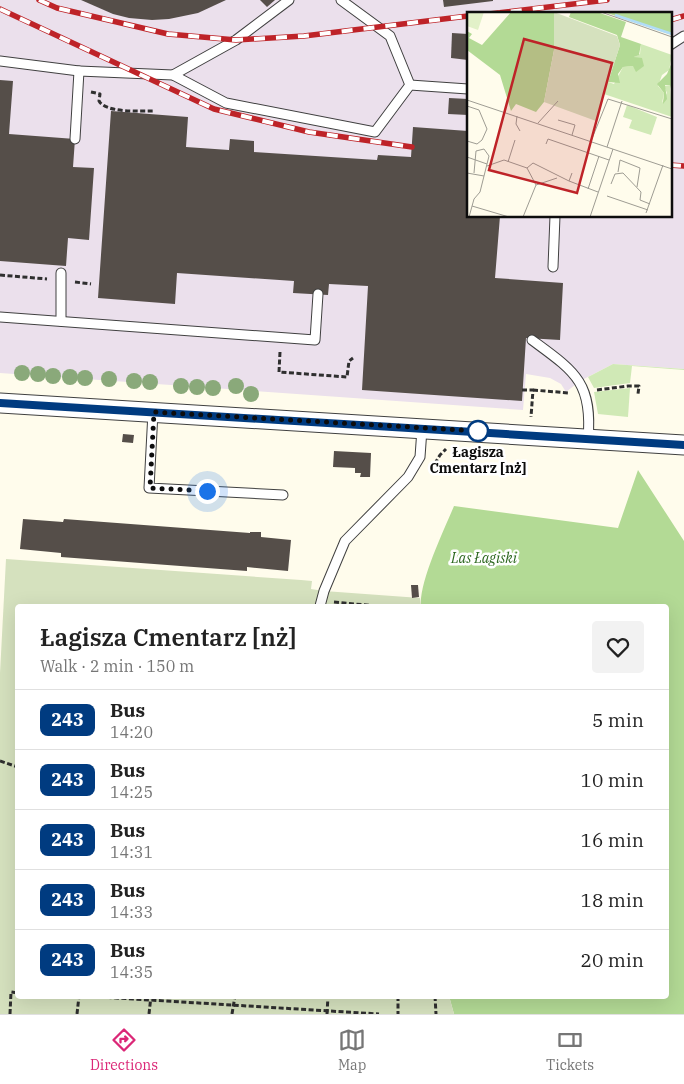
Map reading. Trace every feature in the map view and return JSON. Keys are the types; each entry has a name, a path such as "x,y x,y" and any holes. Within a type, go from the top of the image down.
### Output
{"street":[{"path":"0,403 684,445"}],"lane":[{"path":"173,75 236,40 289,0"},
{"path":"341,0 390,36 410,85"},
{"path":"672,44 684,36"},
{"path":"0,61 79,71 173,75 226,103 375,132 410,85"},
{"path":"75,139 79,71"},
{"path":"410,85 467,89"},
{"path":"553,267 555,218"},
{"path":"61,274 61,321"},
{"path":"0,317 314,340 318,294"},
{"path":"532,340 562,362 580,381 585,391 590,423 588,439"},
{"path":"154,412 150,488 283,495"},
{"path":"321,604 324,591 345,541 408,477 416,464 420,457 422,429"}],"path":[{"path":"522,390 533,390 531,419"},
{"path":"0,761 15,766"},
{"path":"10,1014 11,992 15,993"},
{"path":"78,1014 79,999"},
{"path":"149,1014 151,999"},
{"path":"163,999 327,1012 379,1014"},
{"path":"232,1014 234,999"},
{"path":"327,1012 328,999"},
{"path":"398,999 398,1014"},
{"path":"435,999 436,1014"}],"shaded area":[{"path":"0,0 684,0 684,369 613,364 580,381 566,392 561,384 550,378 526,374 523,410 0,373"}],"green space":[{"path":"613,364 684,370 632,366 630,383 594,388 588,377"},
{"path":"630,388 628,417 598,414 594,392"},
{"name":"Las Łagiski","path":"638,470 684,541 684,1014 454,1014 450,999 669,999 669,604 421,604 421,596 428,570 454,506 618,528"},
{"path":"6,559 312,581 311,589 420,598 421,604 15,604 15,999 450,999 454,1014 0,1014 0,673"}],"building":[{"path":"81,0 226,0 198,13 169,19 152,20 129,18 113,14"},
{"path":"260,0 275,0 267,7"},
{"path":"443,0 493,0 493,1 444,7"},
{"path":"452,33 467,34 467,60 451,58"},
{"path":"0,80 13,81 9,134 75,139 73,167 94,168 89,240 68,238 66,266 0,261"},
{"path":"449,98 467,99 467,115 448,114"},
{"path":"111,111 188,117 186,147 229,150 230,139 254,141 254,152 377,160 378,155 411,157 413,127 467,131 467,218 500,218 495,278 563,283 560,340 526,338 522,401 362,390 368,286 329,284 328,295 293,293 294,281 177,273 175,304 98,298"},
{"path":"123,434 134,435 133,443 122,442"},
{"path":"334,451 371,453 370,477 360,477 361,473 355,473 355,468 333,467"},
{"path":"23,519 63,522 64,519 250,533 261,532 261,537 291,540 288,571 247,567 247,571 61,557 61,553 20,549"},
{"path":"411,585 418,585 419,597 412,598"}],"railway":[{"path":"39,0 57,8 168,34 236,40 304,36 467,16"},
{"path":"506,12 607,0"},
{"path":"0,9 214,109 309,132 412,147"},
{"path":"672,19 684,16"},
{"path":"672,165 684,166"}],"bus line":[{"name":"243","path":"0,403 684,445"}],"place":[{"name":"Łagisza Cmentarz [nż]","path":"478,431"}],"route":[{"path":"207,491 150,488 154,412 478,431"}]}
